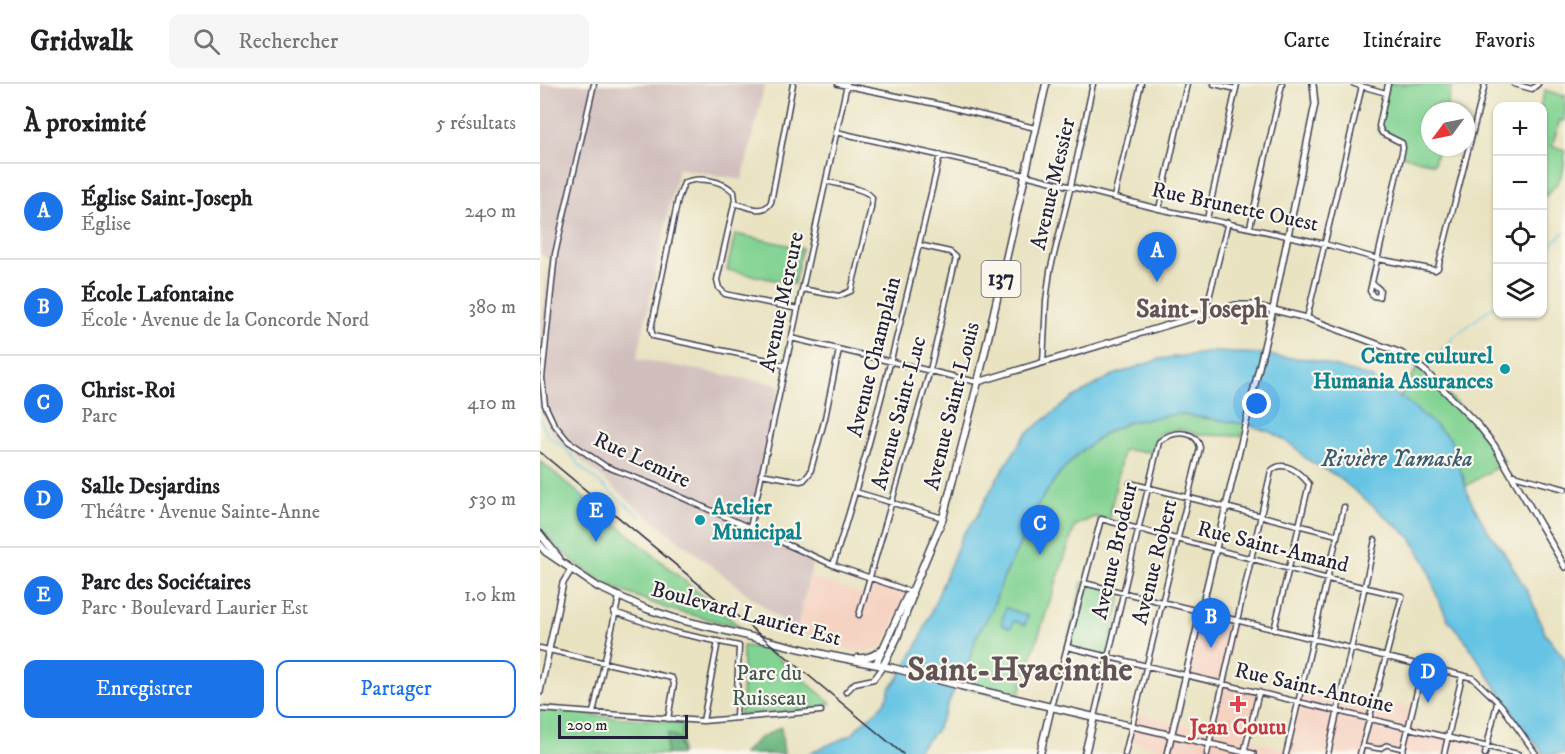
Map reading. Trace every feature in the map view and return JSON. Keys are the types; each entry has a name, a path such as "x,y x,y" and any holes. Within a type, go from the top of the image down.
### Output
{"main road":[{"name":"Avenue Saint-Louis","path":"880,665 897,638 912,592 943,518 978,382 1046,84"},
{"name":"Boulevard Laurier Est","path":"540,534 561,561 598,587 677,619 1094,717"},
{"name":"Boulevard Laurier Est","path":"540,545 546,552 561,561"},
{"name":"Avenue Saint-Louis","path":"880,665 886,646 908,596 912,592"},
{"path":"827,655 866,658 878,653 886,646"},
{"path":"1040,754 1051,707"},
{"name":"Avenue Brodeur","path":"1085,754 1094,717"}],"street":[{"name":"Rue Lemire","path":"594,84 555,254 542,378 545,405 554,424 568,441 605,466 654,485 833,565 912,592"},
{"path":"734,203 760,210 768,207 771,202 793,84"},
{"path":"838,84 941,105 1035,128"},
{"name":"Avenue Messier","path":"1043,363 1050,271 1093,84"},
{"path":"1114,197 1140,84"},
{"path":"1159,209 1187,84"},
{"path":"1207,219 1237,87 1214,84"},
{"path":"1250,227 1282,84"},
{"path":"1167,754 1273,309 1315,104 1313,84"},
{"path":"1354,84 1386,93"},
{"path":"1372,283 1403,148 1402,143 1382,133 1379,126 1388,84"},
{"name":"Rue Brunette Ouest","path":"836,132 1025,175 1159,209 1250,227 1378,259 1435,270 1438,268 1485,84"},
{"path":"1514,84 1532,88 1537,86"},
{"name":"Avenue Mercure","path":"750,528 847,85"},
{"path":"1307,318 1362,86"},
{"name":"Avenue Champlain","path":"833,565 892,362 940,155"},
{"path":"785,366 653,336 651,329 678,199 684,183 693,179 703,179 721,184 734,192 734,203 717,280 719,288 725,294 798,309"},
{"path":"802,289 839,296 851,291 871,208 870,194 826,181"},
{"path":"1205,314 1227,222"},
{"name":"Avenue Saint-Luc","path":"858,615 930,370 956,256 950,252 919,245"},
{"path":"791,338 978,382 1235,305 1273,309 1307,318 1401,353 1424,370 1479,426 1494,445 1565,567"},
{"path":"761,474 800,481 810,473 825,418 839,350"},
{"name":"Avenue Brodeur","path":"1094,717 1159,442 1163,438 1182,433 1192,435 1199,442 1200,448"},
{"name":"Avenue Robert","path":"1125,754 1200,448"},
{"path":"1207,754 1271,471 1276,466 1282,465 1302,476 1309,484 1274,630"},
{"path":"1513,476 1565,489"},
{"path":"1130,483 1226,509 1337,535"},
{"path":"856,492 943,518"},
{"path":"1286,754 1344,507"},
{"name":"Rue Saint-Amand","path":"1083,583 1101,519 1328,579 1402,596 1386,657"},
{"path":"1328,754 1375,540"},
{"path":"540,692 563,583 571,570"},
{"path":"1051,707 1083,583 1473,678 1481,684 1497,704 1501,705 1536,754"},
{"path":"593,713 619,597"},
{"path":"614,612 674,632 739,646 736,717"},
{"path":"703,721 718,641"},
{"name":"Rue Saint-Antoine","path":"1067,647 1518,754"},
{"path":"540,648 672,678 674,684 668,719"},
{"path":"1360,754 1386,657"},
{"name":"Avenue Saint-Louis","path":"846,692 855,682 874,679 880,665"},
{"path":"1363,746 1380,749 1386,745 1403,752 1423,666"},
{"path":"1444,754 1462,676"},
{"path":"1244,753 1259,692"},
{"path":"1485,754 1497,704"},
{"path":"540,709 703,721 821,711"},
{"path":"1094,717 1253,754"}],"shaded area":[{"path":"540,84 765,84 742,180 678,168 637,359 780,385 749,526 814,556 796,632 635,506 579,458 551,431 545,420 540,407 540,335 550,261 540,253"},
{"path":"809,576 863,595 869,577 909,591 883,646 860,653 796,632"},
{"path":"1200,611 1237,621 1223,683 1186,675"},
{"path":"1223,683 1259,692 1248,739 1287,749 1303,686 1337,694 1372,708 1374,701 1413,707 1409,726 1487,745 1485,754 1183,754 1128,742 1136,713 1211,732"}],"green space":[{"path":"1387,84 1452,84 1448,102 1421,102 1421,156 1436,156 1434,164 1401,155 1404,141 1378,131"},
{"path":"1545,90 1564,96 1565,94 1565,121 1560,120 1552,146 1565,150 1564,164 1562,175 1547,195 1547,102 1541,102"},
{"path":"735,234 802,248 794,284 727,270"},
{"path":"1418,366 1463,409 1505,462 1466,486 1463,475 1400,397"},
{"path":"1178,414 1245,424 1242,436 1202,435 1180,429 1158,434 1152,452 1123,450 1109,520 1094,517 1075,526 1017,700 956,686 970,658 977,635 991,612 1001,584 1039,503 1058,475 1079,453 1105,433 1129,422"},
{"path":"540,461 740,627 668,609 615,588 593,576 559,549 540,528"},
{"path":"1082,582 1122,592 1107,658 1066,648"},
{"name":"Parc du Ruisseau","path":"743,646 766,648 831,703 822,708 738,715 742,707"},
{"path":"540,706 590,712 590,715 683,723 681,754 540,754"},
{"path":"781,727 784,754 743,754 758,739"},
{"path":"668,733 679,738 681,754 666,754"}],"water":[{"name":"Rivière Yamaska","path":"1213,352 1310,359 1373,378 1374,382 1404,399 1450,438 1469,497 1530,596 1545,634 1565,659 1565,754 1544,754 1524,730 1466,641 1449,621 1438,599 1427,565 1411,538 1337,476 1306,459 1295,447 1273,433 1245,424 1178,414 1129,422 1105,433 1079,453 1058,475 1039,503 1001,584 991,612 977,635 970,658 936,731 914,754 808,754 853,734 884,703 889,689 897,680 919,642 962,536 977,516 996,480 1025,435 1072,398 1111,376 1160,359"},
{"path":"1006,608 1028,616 1025,625 1014,621 1011,628 1001,624"}],"waterway":[{"path":"1547,250 1565,231"},
{"path":"1426,365 1455,336 1493,306"},
{"path":"1404,399 1409,389 1420,378"},
{"path":"540,420 549,437 562,445 584,470 641,517"},
{"path":"579,493 587,514 595,522 606,527 611,534"}],"railway":[{"path":"540,452 903,754"}],"place":[{"name":"Église Saint-Joseph","path":"1157,282"},
{"name":"Centre culturel Humania Assurances","path":"1505,369"},
{"name":"Atelier Municipal","path":"700,520"},
{"name":"Parc des Sociétaires","path":"596,542"},
{"name":"Christ-Roi","path":"1040,555"},
{"name":"École Lafontaine","path":"1211,648"},
{"name":"Salle Desjardins","path":"1428,703"},
{"name":"Jean Coutu","path":"1238,704"}],"district":[{"name":"Saint-Joseph","path":"1202,309"},
{"name":"Saint-Hyacinthe","path":"1020,670"}]}
